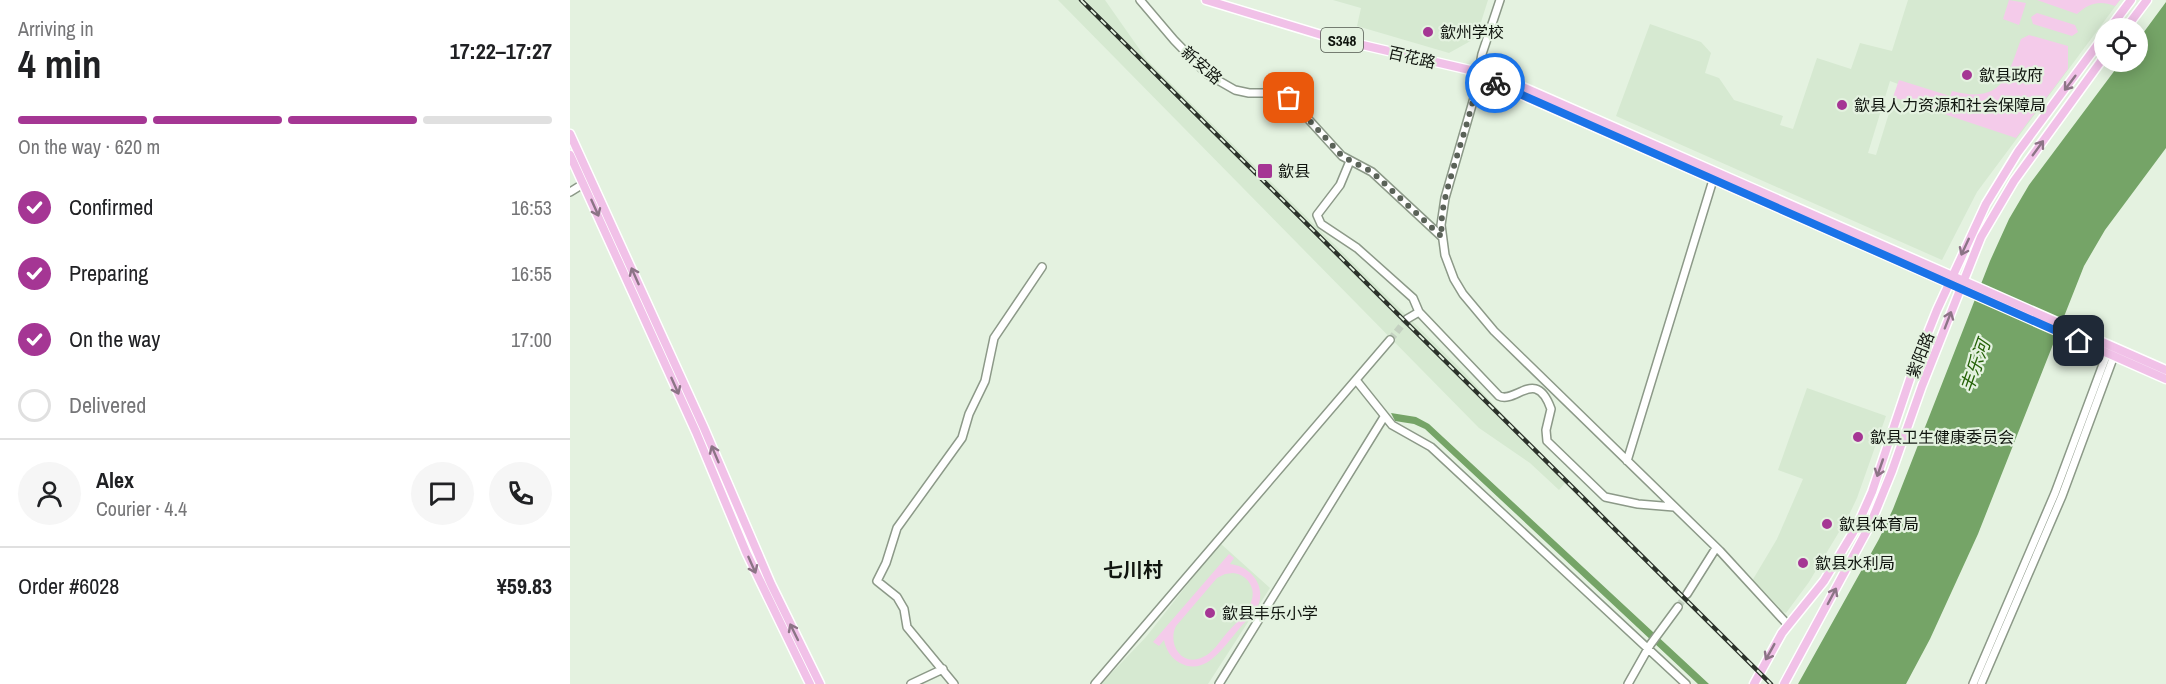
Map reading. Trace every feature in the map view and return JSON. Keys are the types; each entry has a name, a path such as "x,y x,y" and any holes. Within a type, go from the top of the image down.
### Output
{"main road":[{"name":"百花路","path":"1206,0 1328,37 1500,77 1971,290 2109,349"},
{"path":"2118,18 2131,0"},
{"path":"2133,18 2146,0"},
{"name":"紫阳路","path":"1754,684 1768,655 1788,625 1833,568 1861,518 1913,370 1950,280 1986,204 2005,172 2094,50"},
{"name":"紫阳路","path":"1784,684 1870,525 1961,285 1982,237 2010,187 2094,71"},
{"name":"百花路","path":"1479,72 1497,84 1713,180 1950,280"},
{"path":"570,134 704,428 771,585 820,684"},
{"path":"570,155 696,432 759,579 810,684"},
{"name":"S348","path":"2109,349 2166,370"},
{"name":"S348","path":"2109,349 2166,379"}],"street":[{"name":"新安路","path":"1140,0 1174,40 1214,79 1242,92 1276,93 1289,98 1338,153 1372,172 1442,237"},
{"path":"1500,0 1482,54 1474,98 1444,198 1442,237 1450,270 1463,294 1494,331 1716,548 1788,625"},
{"path":"1350,161 1340,185 1317,218 1332,233 1357,248 1413,298 1419,312 1499,396 1509,398 1525,389 1541,393 1551,409 1546,430 1547,441 1602,495 1620,501 1674,507"},
{"path":"1626,461 1713,180"},
{"path":"570,192 583,184"},
{"path":"954,684 907,627 904,609 897,597 877,581 886,563 897,528 960,441 969,414 985,381 994,338 1042,267"},
{"path":"1407,319 1419,312"},
{"path":"1095,684 1389,340"},
{"path":"1973,684 2055,493 2109,349"},
{"path":"1981,684 2062,496 2109,349"},
{"path":"1356,380 1392,425 1431,447 1649,647 1686,684"},
{"path":"1219,684 1384,417"},
{"path":"1687,594 1716,548"},
{"path":"1628,684 1649,647 1678,607"},
{"path":"911,684 943,669"}],"shaded area":[{"path":"1058,0 1105,0 1147,60 1464,372 1565,483 1559,490 1530,463 1479,428"},
{"name":"歙州学校","path":"1333,0 1488,0 1476,38 1449,53 1357,26 1361,8"},
{"path":"1908,0 2120,0 2107,18 2094,18 2094,35 1977,192 1942,260 1616,116 1650,24 1701,42 1711,53 1705,73 1719,78 1734,100 1783,116 1780,125 1793,129 1817,58 1851,69 1860,43 1892,51","holes":["1890,81 1898,84 1876,155 1868,153"]},
{"path":"2009,0 2026,3 2019,25 2003,19"},
{"path":"2037,0 2120,0 2115,6 2104,3 2090,5 2077,14"},
{"path":"2037,13 2075,25 2078,32 2072,36 2033,24 2031,17"},
{"path":"2029,35 2068,46 2068,69 2016,138 1893,97 1899,80 1950,96 1952,91 1982,94 1992,91 2006,76 2021,39"},
{"path":"1807,388 1886,416 1848,517 1809,582 1786,613 1781,611 1752,581 1777,539 1803,479 1778,470"},
{"name":"歙县丰乐小学","path":"1220,543 1270,588 1208,684 1101,684 1146,637"},
{"path":"1229,554 1234,558 1230,564 1243,568 1254,577 1260,589 1259,603 1214,658 1198,666 1189,666 1174,659 1164,640 1159,646 1153,642","holes":["1233,573 1241,575 1250,583 1253,593 1250,606 1207,655 1195,660 1183,657 1175,647 1173,640 1176,626 1217,578"]}],"water":[{"name":"丰乐河","path":"2166,2 2166,148 2105,230 2084,266 1978,534 1930,639 1906,684 1798,684 1879,539 1893,509 1990,261 2009,219 2029,185 2114,72 2148,72 2148,26"},
{"path":"1391,413 1416,417 1429,424 1709,684 1698,684 1425,429 1414,424 1395,421"}],"tunnel":[{"path":"1390,340 1407,319"},
{"path":"1678,607 1687,594"}],"railway":[{"path":"1081,0 1771,684"}],"way so far":[{"path":"1289,98 1338,153 1372,172 1442,237 1444,198 1474,98 1479,72 1495,83"}],"place":[{"name":"歙州学校","path":"1428,32"},
{"name":"歙县政府","path":"1967,75"},
{"name":"歙县人力资源和社会保障局","path":"1842,105"},
{"name":"歙县","path":"1265,171"},
{"name":"歙县卫生健康委员会","path":"1858,437"},
{"name":"歙县体育局","path":"1827,524"},
{"name":"歙县水利局","path":"1803,563"},
{"name":"歙县丰乐小学","path":"1210,613"}],"district":[{"name":"七川村","path":"1133,569"}],"route":[{"path":"1495,83 2079,341"}]}
